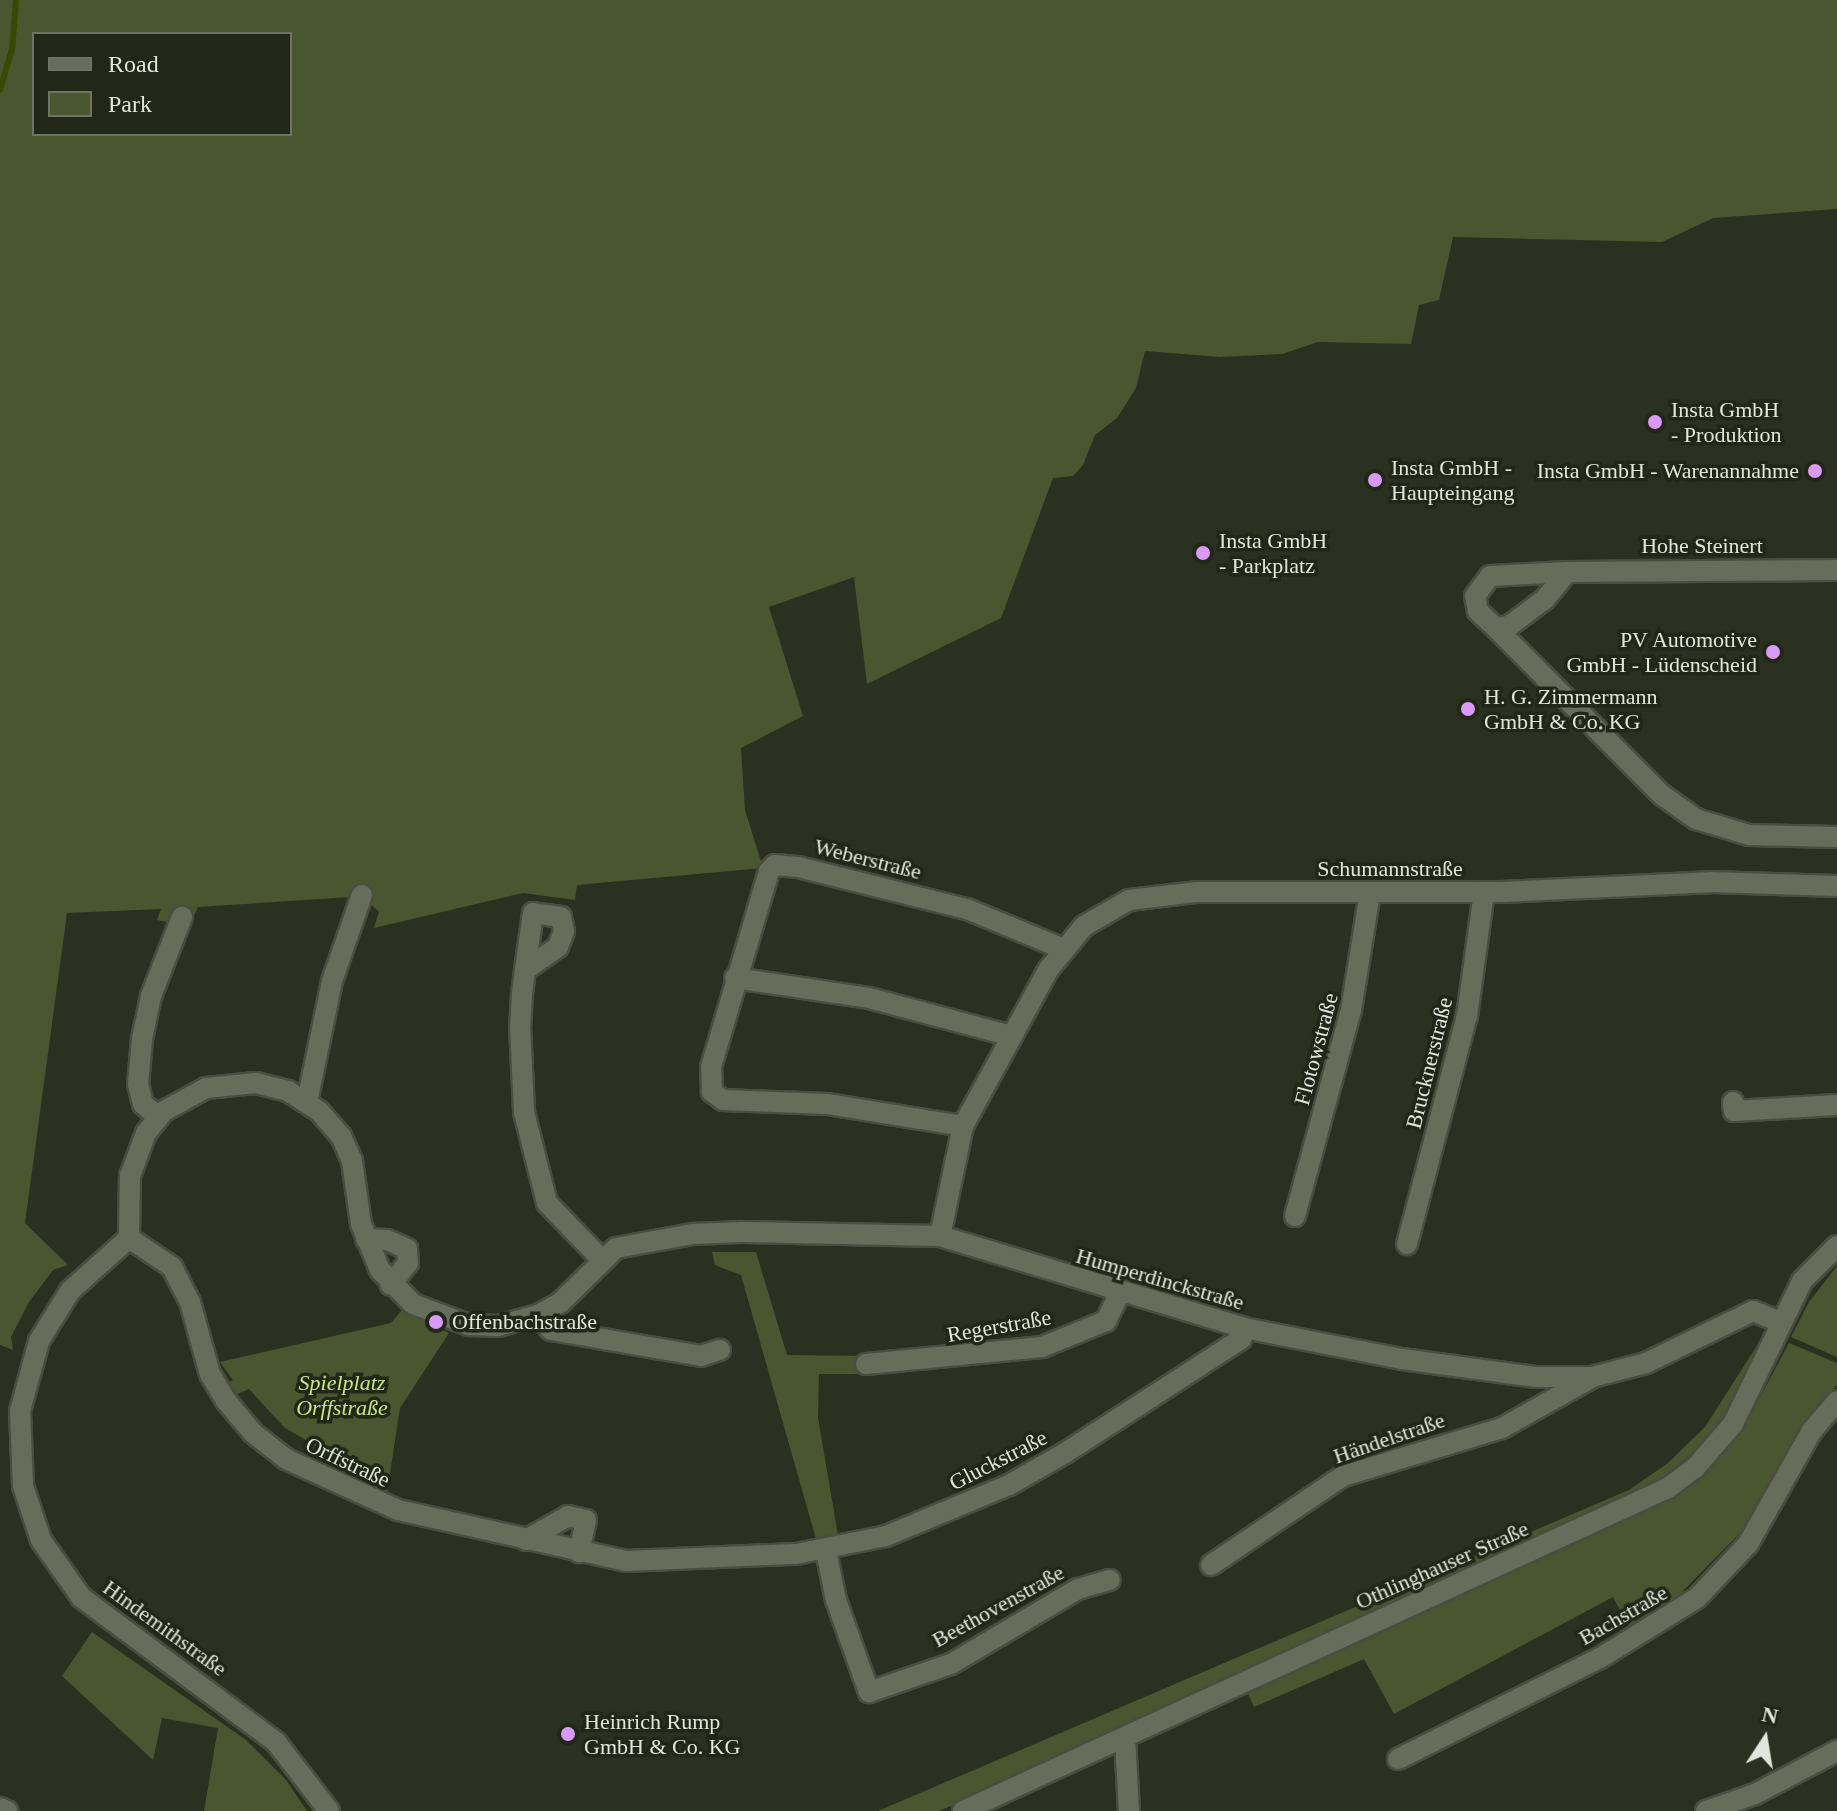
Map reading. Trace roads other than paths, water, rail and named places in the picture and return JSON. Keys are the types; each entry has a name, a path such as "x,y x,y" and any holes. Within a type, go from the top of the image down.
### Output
{"street":[{"name":"Hohe Steinert","path":"1837,570 1567,572 1490,576 1479,586 1475,604 1662,795 1696,819 1749,835 1837,837"},
{"path":"1496,628 1519,622 1567,572"},
{"name":"Weberstraße","path":"963,1126 853,1107 755,1097 723,1100 712,1092 711,1067 735,978 775,865 967,909 1061,948"},
{"name":"Schumannstraße","path":"940,1236 963,1126 1061,948 1107,909 1147,895 1484,892 1696,883 1837,886"},
{"name":"Brucknerstraße","path":"1407,1244 1467,1016 1484,892"},
{"name":"Flotowstraße","path":"1295,1216 1357,985 1370,893"},
{"path":"307,1102 332,981 362,895"},
{"path":"158,1117 143,1104 140,1065 151,996 166,933 182,917"},
{"path":"525,970 521,1070 539,1184 554,1213 602,1260"},
{"path":"735,978 869,998 1012,1036"},
{"path":"129,1238 130,1176 158,1117 206,1088 241,1082 288,1091 307,1102 330,1122 349,1153 366,1239 390,1285 408,1263 407,1249 387,1240 366,1239"},
{"path":"1733,1102 1734,1111 1837,1105"},
{"name":"Humperdinckstraße","path":"390,1285 425,1311 452,1321 498,1326 538,1315 560,1303 602,1260 625,1246 709,1232 940,1236 1119,1294 1244,1328 1456,1367 1592,1377 1646,1363 1740,1314 1753,1311 1782,1323"},
{"name":"Orffstraße","path":"129,1238 172,1267 190,1302 210,1374 239,1420 272,1449 326,1481 384,1505 579,1552 647,1562 738,1558"},
{"name":"Hindemithstraße","path":"129,1238 70,1291 30,1362 18,1442 23,1486 35,1525 51,1558 81,1597 276,1742 329,1811"},
{"name":"Othlinghauser Straße","path":"963,1811 1668,1488 1695,1468 1733,1424 1802,1281 1837,1246"},
{"name":"Regerstraße","path":"866,1364 1042,1347 1106,1321 1119,1294"},
{"path":"538,1315 551,1330 701,1356 720,1350"},
{"name":"Gluckstraße","path":"738,1558 826,1551 886,1536 1009,1485 1241,1339 1244,1328"},
{"name":"Händelstraße","path":"1211,1565 1343,1476 1502,1428 1592,1377"},
{"name":"Bachstraße","path":"1398,1759 1612,1652 1697,1598 1748,1544 1811,1432 1837,1401"},
{"path":"526,1540 568,1516 586,1520 579,1552"},
{"name":"Beethovenstraße","path":"826,1551 836,1600 869,1692 951,1664 1078,1589 1110,1580"},
{"path":"1125,1738 1129,1811"},
{"path":"1706,1811 1755,1794 1837,1751"},
{"path":"0,1808 7,1811"}],"waterway":[{"path":"0,90 12,49 16,0"}],"place":[{"name":"Insta GmbH - Produktion","path":"1655,422"},
{"name":"Insta GmbH - Warenannahme","path":"1815,471"},
{"name":"Insta GmbH - Haupteingang","path":"1375,480"},
{"name":"Insta GmbH - Parkplatz","path":"1203,553"},
{"name":"PV Automotive GmbH - Lüdenscheid","path":"1773,652"},
{"name":"H. G. Zimmermann GmbH & Co. KG","path":"1468,709"},
{"name":"Offenbachstraße","path":"436,1322"},
{"name":"Heinrich Rump GmbH & Co. KG","path":"568,1734"}],"park label":[{"name":"Spielplatz Orffstraße","path":"342,1394"}]}
